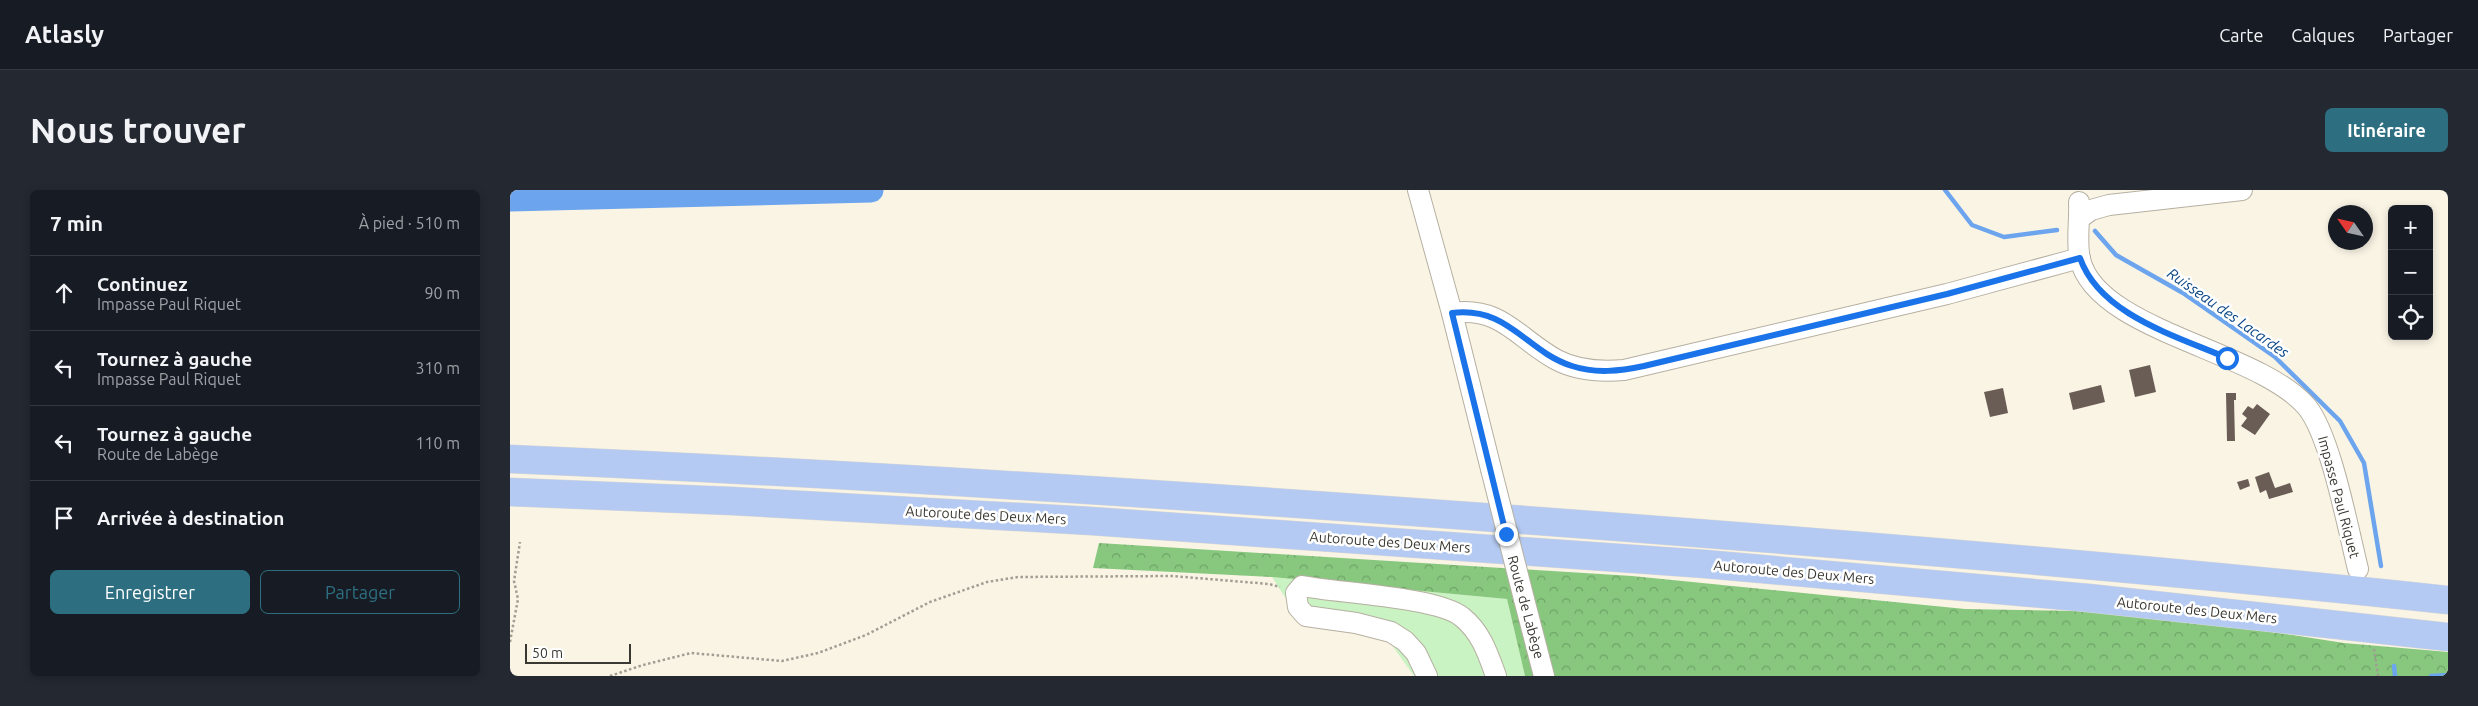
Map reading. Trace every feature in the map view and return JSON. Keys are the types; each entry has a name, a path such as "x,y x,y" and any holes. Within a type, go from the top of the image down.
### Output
{"highway":[{"path":"510,459 739,468 1455,513 1900,548 2448,600"},
{"name":"Autoroute des Deux Mers","path":"510,492 742,501 1091,521 1695,563 2089,598 2448,637"}],"street":[{"name":"Route de Labège","path":"1418,190 1452,313 1544,676"},
{"name":"Impasse Paul Riquet","path":"2242,190 2079,210 2080,258 2084,270 2095,284 2123,310 2280,383 2308,409 2318,424 2329,457 2358,569"},
{"path":"1452,313 1476,311 1495,317 1557,360 1571,366 1605,372 1644,366 1966,289 2080,258"},
{"path":"1427,676 1416,653 1405,641 1391,632 1356,622 1306,616 1298,607 1296,593 1302,586 1374,595 1446,609 1461,616 1481,639 1496,676"}],"path":[{"path":"510,642 518,599 514,581 520,542"},
{"path":"610,676 643,665 692,653 782,661 818,653 866,635 930,602 987,582 1018,577 1172,576 1269,584 1296,593"},
{"path":"2374,649 2378,676"}],"green space":[{"path":"1099,543 1632,576 1965,609 2142,612 2344,643 2448,652 2448,676 1525,676 1507,599 1272,577 1093,568"},
{"path":"1272,577 1507,599 1525,676 1414,676 1389,641 1292,608"}],"building":[{"path":"2150,365 2156,392 2135,397 2129,370"},
{"path":"2101,385 2105,402 2073,410 2069,393"},
{"path":"2003,388 2008,413 1990,417 1984,392"},
{"path":"2226,393 2236,393 2236,400 2234,400 2235,441 2227,441"},
{"path":"2257,404 2270,414 2255,435 2241,426 2247,418 2242,414 2248,406 2253,409"},
{"path":"2269,472 2275,488 2290,483 2293,492 2269,499 2266,490 2260,493 2255,477"},
{"path":"2248,479 2250,486 2240,490 2237,482"}],"waterway":[{"path":"510,199 871,190"},
{"name":"Ruisseau des Lacardes","path":"1945,190 1972,225 2004,237 2057,230"},
{"name":"Ruisseau des Lacardes","path":"2095,231 2116,255 2183,293 2275,357 2340,421 2364,463 2381,566"},
{"name":"Ruisseau des Lacardes","path":"2394,666 2395,676"},
{"path":"2431,676 2448,675"}],"route":[{"path":"1506,534 1452,313 1476,311 1495,317 1557,360 1586,370 1605,372 1644,366 1947,294 2080,258 2084,270 2095,284 2123,310 2141,320 2227,358"}]}
